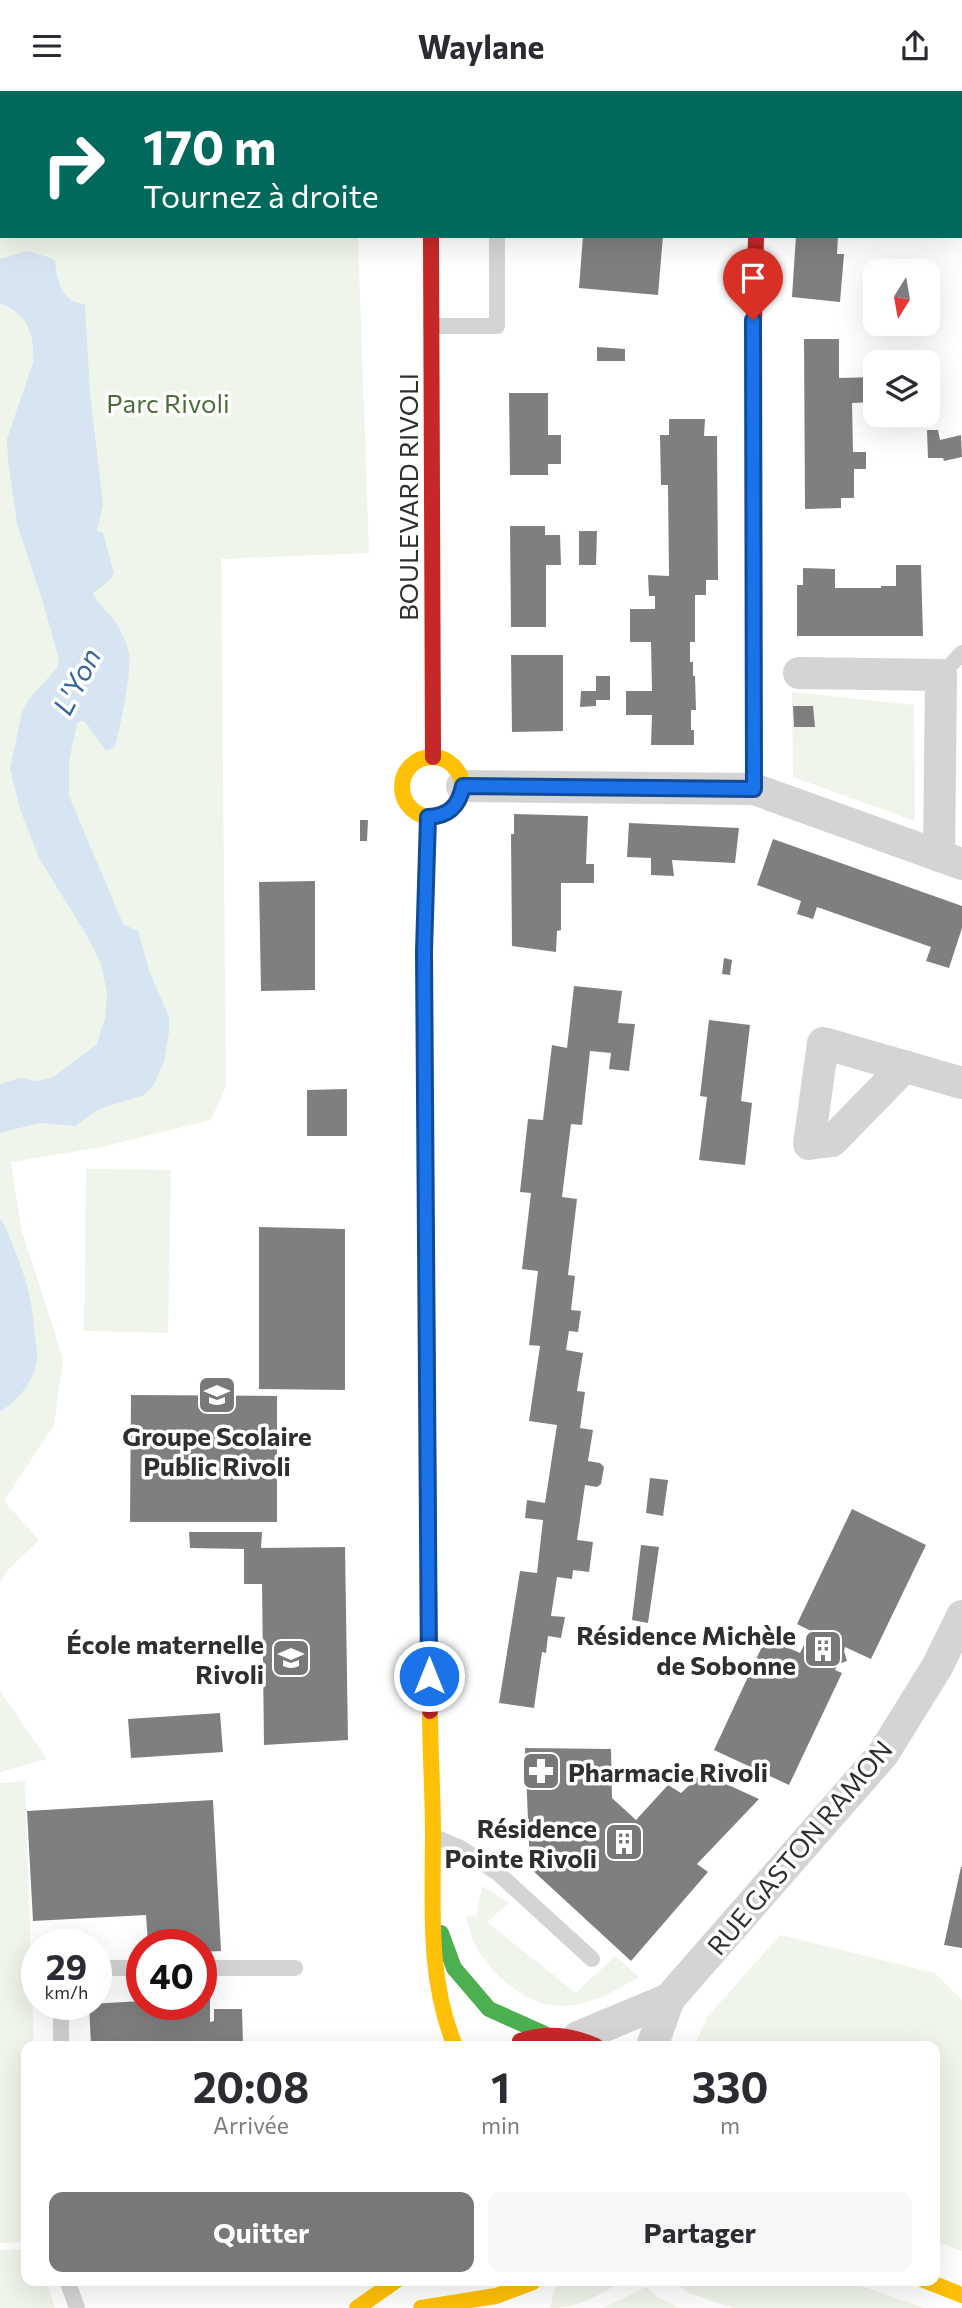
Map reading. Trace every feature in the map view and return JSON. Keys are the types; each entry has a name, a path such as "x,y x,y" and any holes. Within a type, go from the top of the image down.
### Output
{"street":[{"name":"BOULEVARD RIVOLI","path":"431,238 433,757"},
{"path":"754,789 753,334 756,238"},
{"path":"463,786 754,789 950,860 951,664 799,673"},
{"path":"433,757 450,763 461,777 463,786 456,805 439,817 428,817 412,810 402,794 408,767 416,761 433,757"},
{"path":"428,817 424,965 433,1836 431,1906 438,1982 447,2031 452,2041"},
{"path":"905,1066 962,1083"},
{"name":"RUE GASTON RAMON","path":"589,2041 669,1999 883,1754 937,1667 962,1616"},
{"path":"431,1906 454,1968 489,2009 545,2034 582,2041"},
{"name":"RUE GASTON RAMON","path":"654,2041 669,1999"},
{"path":"520,2041 545,2034"},
{"path":"357,2308 388,2286"},
{"path":"421,2308 450,2301 496,2297 521,2286"},
{"path":"513,2308 529,2286"},
{"path":"939,2286 962,2295"}],"lane":[{"path":"431,326 497,325 497,238"},
{"path":"433,1836 461,1847 499,1874 592,1959"},
{"path":"217,1968 295,1968"},
{"path":"61,2020 61,2041"},
{"path":"69,2286 77,2308"}],"green space":[{"name":"Parc Rivoli","path":"0,238 358,238 369,553 221,559 226,1086 211,1120 97,1148 11,1162 21,1228 63,1359 54,1425 4,1501 39,1540 7,1571 0,1582"},
{"path":"792,692 914,705 915,821 793,777"},
{"path":"86,1169 171,1170 168,1333 84,1331"},
{"path":"0,1691 47,1759 0,1772"},
{"path":"25,1781 30,1929 21,1929 21,2020 33,2020 34,2041 21,2041 21,2242 0,2243 0,1783"},
{"path":"482,1886 509,1903 487,1922 576,1993 615,1956 639,1977 602,1996 573,2005 550,2005 524,1996 491,1968 473,1940 466,1916 476,1917"},
{"path":"780,1935 935,1973 962,2000 962,2251 940,2243 940,2041 696,2041 708,2016"},
{"path":"21,2249 21,2286 48,2286 55,2308 0,2308 0,2250"},
{"path":"556,2286 614,2286 580,2303 550,2308"},
{"path":"680,2286 861,2286 924,2308 733,2308 689,2293"},
{"path":"646,2287 657,2297 679,2308 603,2308"}],"water":[{"name":"L'Yon","path":"27,251 55,261 62,290 71,300 85,304 90,393 103,504 97,531 103,533 114,573 111,579 93,593 119,628 129,654 127,686 115,747 106,751 86,723 77,723 69,762 69,796 123,924 138,931 150,973 169,1017 169,1032 164,1062 153,1086 144,1095 99,1109 75,1126 39,1123 0,1133 0,1084 19,1078 38,1081 53,1077 97,1044 105,1018 107,993 101,964 87,936 39,858 20,809 10,769 22,712 29,699 57,668 59,660 17,524 8,461 7,439 33,363 33,344 23,319 10,308 0,304 0,259"},
{"path":"0,1218 11,1239 27,1285 37,1360 29,1383 13,1402 0,1412"}],"building":[{"path":"583,238 663,238 658,295 579,288"},
{"path":"796,238 838,238 837,254 844,254 840,302 792,297"},
{"path":"804,339 839,339 839,378 863,377 863,403 852,403 853,452 866,452 866,469 854,469 854,498 841,498 841,508 805,509"},
{"path":"597,347 625,349 625,361 597,361"},
{"path":"509,393 548,393 548,435 561,435 561,464 548,464 548,475 510,475"},
{"path":"669,419 705,419 704,436 717,436 718,580 706,580 706,595 695,595 695,642 690,642 690,662 693,662 695,676 696,710 691,710 694,745 651,745 652,715 626,715 626,691 652,691 651,642 630,642 630,609 655,609 655,596 649,596 648,575 669,576 668,485 661,485 660,435 669,435"},
{"path":"927,430 938,430 940,440 961,435 962,457 944,461 943,458 928,458"},
{"path":"510,526 545,526 545,535 560,535 561,565 546,565 546,627 511,627"},
{"path":"579,531 597,531 596,565 579,565"},
{"path":"896,565 921,565 923,636 797,636 797,585 803,585 803,568 835,569 835,588 881,588 896,586"},
{"path":"511,655 563,655 563,731 512,732"},
{"path":"596,676 610,676 610,700 596,700 596,706 580,707 581,691 596,691"},
{"path":"793,706 813,706 815,727 794,727"},
{"path":"514,814 588,816 586,864 594,864 594,883 561,883 561,930 557,931 556,952 512,946 511,834 514,834"},
{"path":"360,820 368,820 367,841 360,841"},
{"path":"629,823 739,828 735,863 672,860 674,876 651,875 651,858 627,857"},
{"path":"773,839 962,906 962,928 949,968 926,961 931,947 817,907 813,919 797,914 801,901 757,885"},
{"path":"315,881 315,990 261,991 259,882"},
{"path":"724,958 732,960 730,975 722,974"},
{"path":"574,986 622,991 618,1023 635,1024 629,1071 609,1069 611,1053 590,1051 582,1125 571,1124 562,1197 577,1199 568,1275 575,1276 571,1310 581,1311 578,1332 569,1331 566,1350 583,1353 577,1391 585,1392 580,1428 593,1430 588,1461 600,1463 604,1467 601,1484 597,1487 585,1485 577,1540 593,1542 589,1572 573,1570 572,1579 557,1577 551,1616 565,1617 561,1638 548,1636 546,1653 542,1652 534,1708 499,1703 520,1571 537,1573 543,1520 525,1518 527,1500 545,1503 557,1425 529,1421 540,1346 529,1345 538,1271 522,1269 531,1193 520,1192 528,1119 543,1120 552,1045 567,1048"},
{"path":"709,1020 750,1025 741,1101 752,1103 745,1165 699,1160 707,1097 700,1096"},
{"path":"347,1089 347,1136 307,1136 307,1090"},
{"path":"259,1227 345,1229 345,1390 259,1389"},
{"path":"131,1395 277,1396 277,1522 130,1522"},
{"path":"650,1478 668,1480 663,1516 646,1513"},
{"name":"Résidence Michèle de Sobonne","path":"852,1509 926,1545 871,1659 845,1647 847,1661 838,1664 835,1670 842,1673 789,1785 714,1750 766,1638 800,1653 811,1631 797,1624"},
{"path":"189,1532 262,1532 261,1548 345,1547 348,1740 264,1745 262,1584 244,1584 244,1549 190,1548"},
{"path":"641,1545 659,1547 648,1623 632,1620"},
{"path":"220,1713 223,1752 131,1758 128,1719"},
{"name":"Résidence Pointe Rivoli","path":"525,1748 611,1749 612,1798 636,1820 668,1785 681,1793 702,1773 759,1799 697,1864 708,1872 631,1961 530,1868"},
{"path":"213,1800 221,1951 217,1951 217,1929 147,1929 146,1915 33,1921 27,1811"},
{"path":"962,1867 962,1948 944,1945"},
{"path":"126,2002 126,2020 210,2022 217,2020 217,2009 242,2009 243,2041 91,2041 90,2020 112,2020 112,2003"}],"traffic: fast":[{"path":"427,1312 424,951 428,817"},
{"path":"441,1933 454,1968 489,2009 545,2034"}],"traffic: slow":[{"path":"753,365 754,789"},
{"path":"426,757 438,757 457,770 462,787 460,799 449,812 438,817 426,817 407,804 402,793 402,781 415,762 426,757"},
{"path":"430,1711 434,1941 440,1994 453,2041"},
{"path":"357,2308 388,2286"},
{"path":"421,2308 496,2296 522,2286"},
{"path":"939,2286 962,2295"}],"traffic: jam":[{"path":"431,238 433,757"},
{"path":"753,365 756,238"},
{"path":"427,1312 430,1711"},
{"path":"520,2041 540,2036 558,2036 582,2041"}],"place":[{"name":"Groupe Scolaire Public Rivoli","path":"217,1395"},
{"name":"Résidence Michèle de Sobonne","path":"823,1649"},
{"name":"École maternelle Rivoli","path":"291,1658"},
{"name":"Pharmacie Rivoli","path":"541,1771"},
{"name":"Résidence Pointe Rivoli","path":"624,1842"}],"route":[{"path":"429,1676 424,951 428,817 439,817 449,812 461,796 463,786 754,789 753,320"}]}
